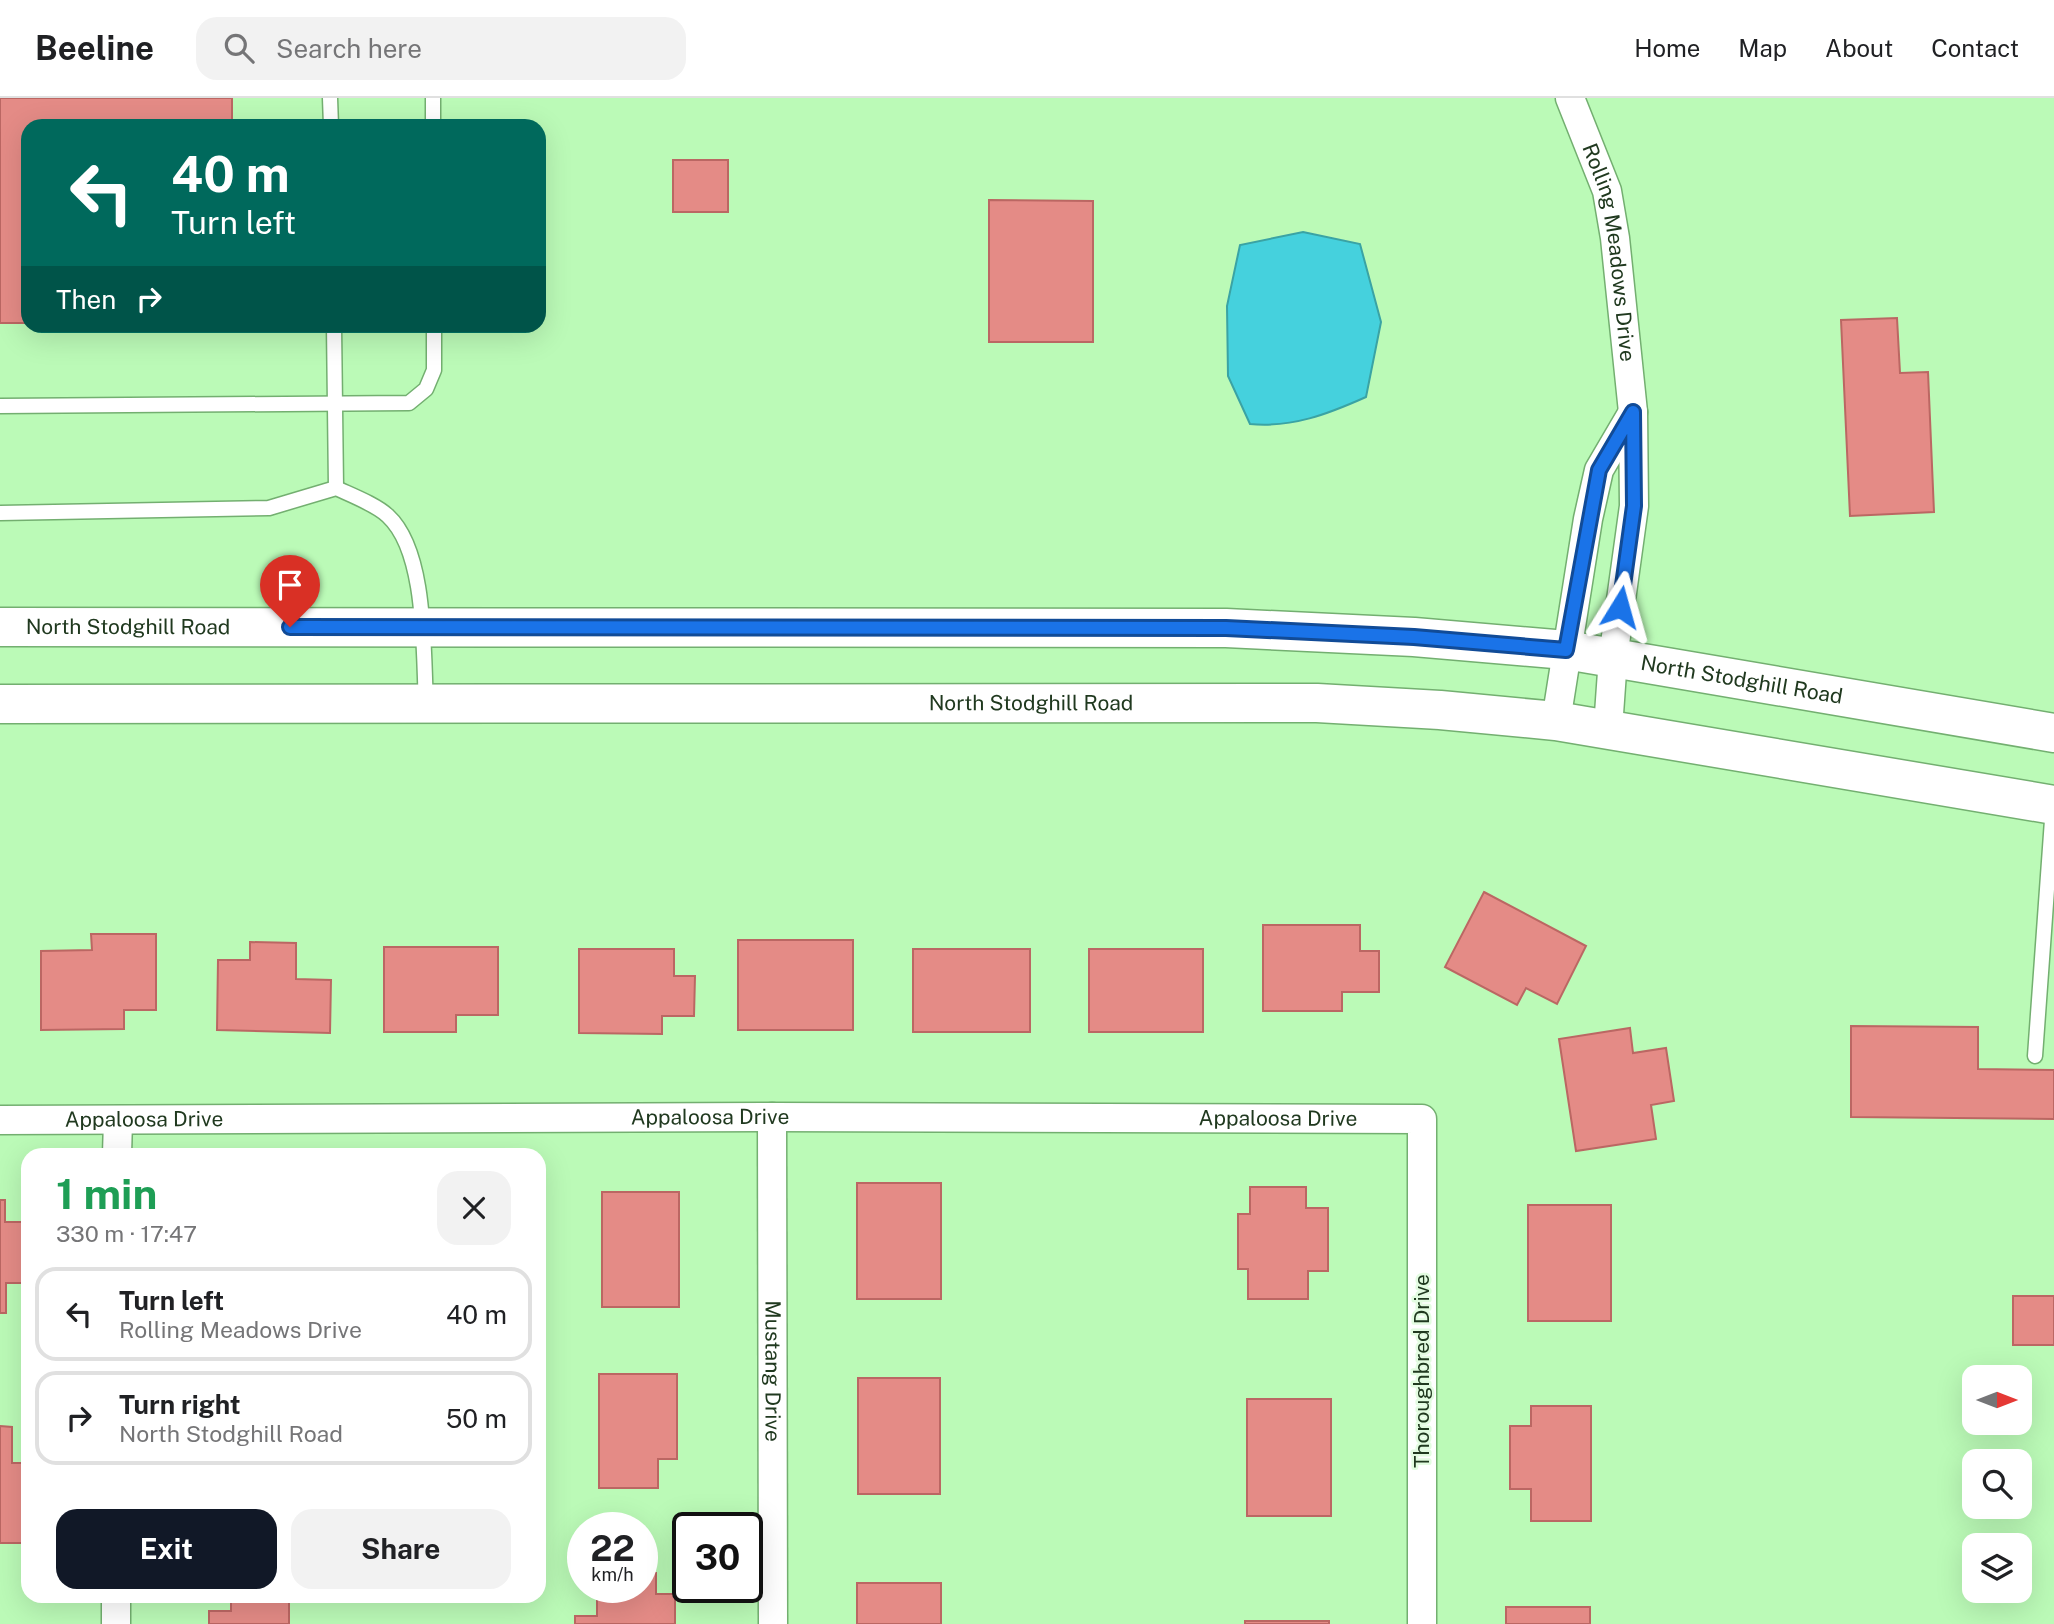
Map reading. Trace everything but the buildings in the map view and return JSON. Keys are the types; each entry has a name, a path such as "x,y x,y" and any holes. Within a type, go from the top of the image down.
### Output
{"main road":[{"name":"North Stodghill Road","path":"0,627 1226,628 1414,637 1566,650 2054,733"},
{"name":"North Stodghill Road","path":"0,704 1317,703 1440,710 1608,728 2053,805"}],"street":[{"name":"Rolling Meadows Drive","path":"1570,98 1607,191 1615,238 1633,412 1634,506 1613,658 1608,728"},
{"path":"1556,721 1566,650 1599,470 1633,412"},
{"name":"Appaloosa Drive","path":"0,1120 772,1117 1422,1119"},
{"name":"Mustang Drive","path":"772,1117 772,1624"},
{"name":"Thoroughbred Drive","path":"1422,1119 1422,1624"},
{"path":"117,1148 118,1120"},
{"path":"116,1603 116,1624"}],"lane":[{"path":"330,98 331,119"},
{"path":"433,98 433,119"},
{"path":"334,333 336,488"},
{"path":"0,406 409,403 426,389 434,370 434,333"},
{"path":"0,513 269,508 336,488 388,515 408,544 416,574 426,704"},
{"path":"2035,1056 2053,805"}],"water":[{"path":"1303,232 1360,244 1381,322 1366,397 1295,422 1250,424 1228,376 1227,306 1240,245"}],"route":[{"path":"290,627 1226,628 1414,637 1566,650 1599,470 1633,412 1634,506 1620,607"}]}
